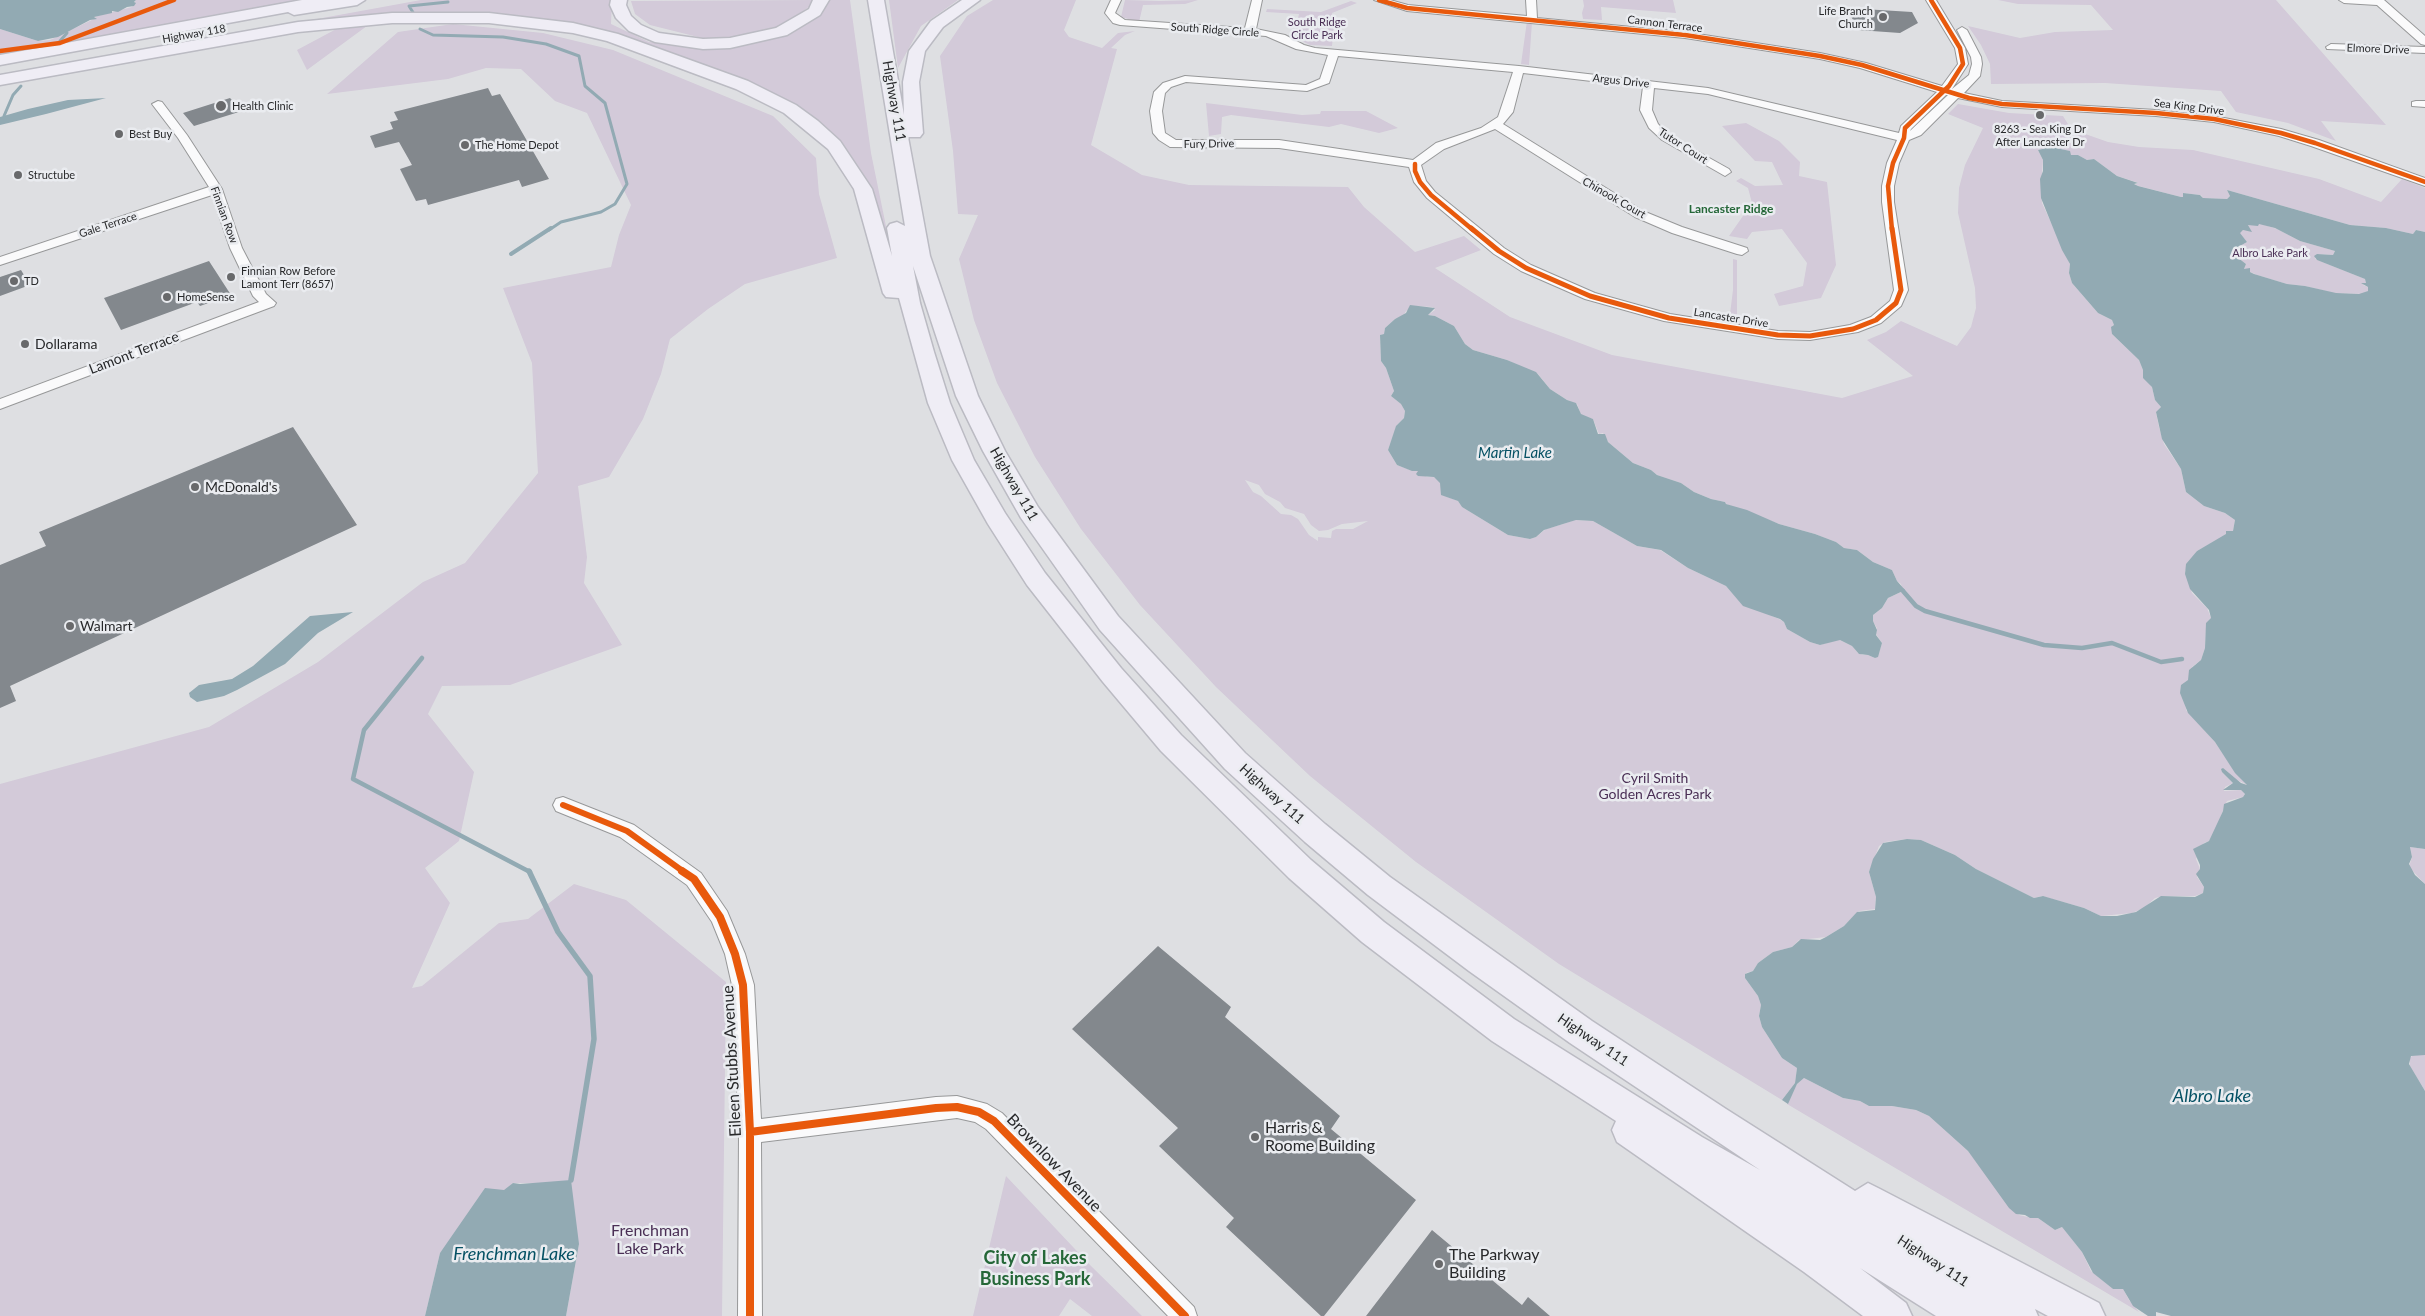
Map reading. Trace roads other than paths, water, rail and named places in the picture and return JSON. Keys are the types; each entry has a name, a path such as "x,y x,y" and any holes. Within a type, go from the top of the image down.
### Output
{"highway":[{"path":"41,53 327,0"},
{"path":"619,0 618,5 624,18 635,28 655,37 703,44 730,43 781,32 801,22 814,12 820,0"},
{"name":"Highway 111","path":"861,0 910,302 939,403 963,460 996,518 1036,579 1112,675 1171,743 1300,869 1373,932 1503,1030 1690,1149 1904,1274 1970,1316"},
{"name":"Highway 111","path":"876,0 920,256 967,396 994,451 1029,512 1109,623 1235,761 1315,833 1379,886 1464,950 1714,1121 2019,1316"},
{"path":"936,299 935,254 920,182 913,131 913,65 916,50 937,24 972,0"},
{"path":"0,80 370,2"},
{"name":"Highway 118","path":"0,60 370,2"},
{"name":"Highway 118","path":"0,67 370,2"},
{"path":"32,73 298,27 392,18 440,17 534,22 573,28 637,45 765,95 797,114 834,145 851,168 863,189 909,354 939,403"},
{"path":"1503,1030 1616,1122 1817,1259 1893,1316"},
{"path":"1714,1121 2086,1316"}],"street":[{"name":"South Ridge Circle","path":"1116,0 1110,13 1117,21 1124,23 1250,31 1281,37 1306,49 1334,53"},
{"path":"1250,31 1257,0"},
{"name":"Cannon Terrace","path":"1379,0 1407,8 1685,35 1828,57 1862,64 1944,90"},
{"path":"1531,0 1532,19"},
{"name":"Lancaster Drive","path":"1415,164 1415,171 1420,182 1442,205 1499,251 1526,268 1556,282 1609,302 1669,318 1778,335 1810,336 1832,334 1864,326 1888,312 1896,303 1901,290 1888,202 1888,186 1893,163 1904,138 1904,128 1944,90 1960,71 1962,56 1932,0"},
{"path":"1904,138 1917,132 1958,94 1974,76 1978,64 1973,50 1944,0"},
{"path":"2344,0 2380,2 2425,42"},
{"name":"Elmore Drive","path":"2330,47 2425,50"},
{"name":"Argus Drive","path":"1334,53 1519,69 1649,84 1739,98 1904,138"},
{"name":"Fury Drive","path":"1334,53 1325,81 1307,88 1185,80 1167,85 1160,92 1156,111 1159,133 1162,138 1174,144 1278,144 1415,164"},
{"path":"1415,164 1440,146 1496,125 1503,119 1507,112 1519,69"},
{"name":"Tutor Court","path":"1649,84 1646,110 1653,126 1666,138 1725,172"},
{"name":"Sea King Drive","path":"1944,90 2002,104 2156,113 2214,119 2281,133 2315,143 2425,182"},
{"name":"Finnian Row","path":"158,104 216,189 236,248 260,296 269,303"},
{"path":"1914,118 1926,122"},
{"name":"Chinook Court","path":"1496,125 1612,199 1639,214 1677,230 1742,251"},
{"name":"Gale Terrace","path":"0,261 216,189"},
{"name":"Lamont Terrace","path":"0,404 269,303"},
{"name":"Eileen Stubbs Avenue","path":"562,805 627,831 694,879 720,917 735,954 743,985 750,1132 750,1316"},
{"name":"Brownlow Avenue","path":"750,1132 936,1108 956,1107 979,1112 994,1121 1185,1316"}],"water":[{"path":"0,0 136,0 134,2 136,3 134,6 127,7 118,12 112,11 112,13 94,17 97,19 90,20 58,37 38,41 0,29"},
{"path":"106,98 0,125 0,117 28,109 68,100"},
{"name":"Albro Lake","path":"2051,147 2070,151 2071,155 2078,155 2087,160 2094,159 2117,176 2138,183 2134,184 2138,186 2181,197 2183,197 2183,193 2200,195 2203,198 2227,199 2230,196 2227,190 2350,225 2386,228 2413,234 2416,230 2425,232 2425,849 2410,847 2412,857 2409,864 2415,875 2425,884 2425,1055 2411,1056 2409,1064 2425,1091 2425,1316 2171,1316 2156,1312 2156,1316 2148,1316 2133,1306 2123,1289 2113,1289 2093,1273 2082,1252 2062,1227 2055,1230 2038,1218 2016,1214 2009,1208 1968,1151 1929,1116 1916,1110 1892,1106 1869,1106 1860,1101 1843,1098 1804,1078 1797,1084 1788,1104 1782,1100 1795,1083 1797,1068 1782,1058 1762,1027 1759,1016 1761,1005 1758,996 1745,978 1745,974 1753,971 1758,963 1773,952 1792,947 1801,939 1820,940 1844,926 1857,912 1875,910 1876,897 1869,872 1873,859 1883,843 1907,839 1921,840 1955,855 1976,869 2034,898 2043,896 2084,908 2101,916 2117,916 2136,912 2161,896 2195,897 2203,893 2204,887 2196,874 2200,869 2200,865 2193,849 2209,841 2223,811 2224,804 2243,797 2245,794 2241,790 2223,790 2233,783 2222,772 2221,769 2223,768 2241,783 2247,785 2235,773 2215,742 2188,713 2180,693 2181,685 2188,680 2189,670 2201,660 2205,648 2206,623 2211,618 2209,610 2190,589 2185,574 2186,564 2197,551 2226,534 2226,531 2233,531 2235,520 2225,513 2204,506 2186,492 2181,469 2162,439 2156,412 2161,407 2155,400 2152,387 2143,378 2143,370 2139,360 2112,334 2111,327 2114,325 2112,320 2098,313 2072,283 2069,273 2070,264 2062,250 2041,198 2040,179 2043,171 2043,160 2038,150","holes":["2259,224 2275,228 2300,241 2335,251 2333,255 2317,254 2314,256 2317,260 2365,279 2366,283 2361,283 2368,287 2368,291 2359,294 2336,293 2287,284 2254,274 2250,272 2250,268 2244,269 2246,264 2237,257 2244,254 2238,247 2247,242 2240,233 2243,230 2252,232 2248,225 2258,226"]},
{"name":"Martin Lake","path":"1410,305 1435,308 1428,315 1435,316 1454,326 1465,344 1473,350 1507,360 1536,372 1550,389 1567,400 1576,403 1581,414 1593,419 1598,434 1605,434 1608,442 1633,463 1651,470 1657,475 1681,483 1694,492 1711,499 1747,510 1779,524 1815,534 1836,542 1844,548 1857,550 1873,562 1892,570 1897,581 1905,590 1888,598 1882,608 1873,615 1873,621 1877,630 1876,635 1882,643 1878,657 1859,654 1852,646 1840,640 1820,645 1810,642 1787,629 1784,622 1780,619 1743,606 1726,586 1688,568 1661,550 1637,546 1593,521 1576,520 1544,530 1536,537 1530,539 1508,535 1462,507 1458,501 1441,495 1440,483 1434,477 1418,476 1416,474 1418,471 1412,471 1397,465 1388,450 1396,426 1404,418 1405,411 1401,404 1391,396 1394,391 1386,368 1381,361 1380,335 1384,334 1385,328 1395,319 1406,313"},
{"path":"353,612 318,633 285,664 237,690 224,696 197,702 190,697 189,693 199,685 232,679 253,666 310,616"},
{"name":"Frenchman Lake","path":"571,1180 579,1244 566,1316 425,1316 440,1253 485,1188 504,1190 513,1183"}],"waterway":[{"path":"414,14 409,6 448,2"},
{"path":"420,29 433,35 503,37 546,44 579,56 585,86 605,103 627,184 615,204 601,212 561,222 549,230"},
{"path":"60,41 67,33"},
{"path":"4,116 13,95 21,86"},
{"path":"511,254 551,228"},
{"path":"1903,591 1916,606 1925,611 2044,645 2082,648 2112,643 2161,662 2182,659"},
{"path":"422,658 364,730 353,779 529,872"},
{"path":"529,872 558,932 590,976 594,1039 571,1180"}],"place":[{"name":"Life Branch Church","path":"1883,17"},
{"name":"Health Clinic","path":"221,106"},
{"name":"8263 - Sea King Dr After Lancaster Dr","path":"2040,115"},
{"name":"Best Buy","path":"119,134"},
{"name":"The Home Depot","path":"465,145"},
{"name":"Structube","path":"18,175"},
{"name":"Finnian Row Before Lamont Terr (8657)","path":"231,277"},
{"name":"TD","path":"14,281"},
{"name":"HomeSense","path":"167,297"},
{"name":"Dollarama","path":"25,344"},
{"name":"McDonald's","path":"195,487"},
{"name":"Walmart","path":"70,626"},
{"name":"Harris & Roome Building","path":"1255,1137"},
{"name":"The Parkway Building","path":"1439,1264"}],"district":[{"name":"Lancaster Ridge","path":"1731,209"},
{"name":"City of Lakes Business Park","path":"1035,1268"}],"park label":[{"name":"South Ridge Circle Park","path":"1317,28"},
{"name":"Albro Lake Park","path":"2270,253"},
{"name":"Cyril Smith Golden Acres Park","path":"1655,786"},
{"name":"Frenchman Lake Park","path":"650,1240"}]}
